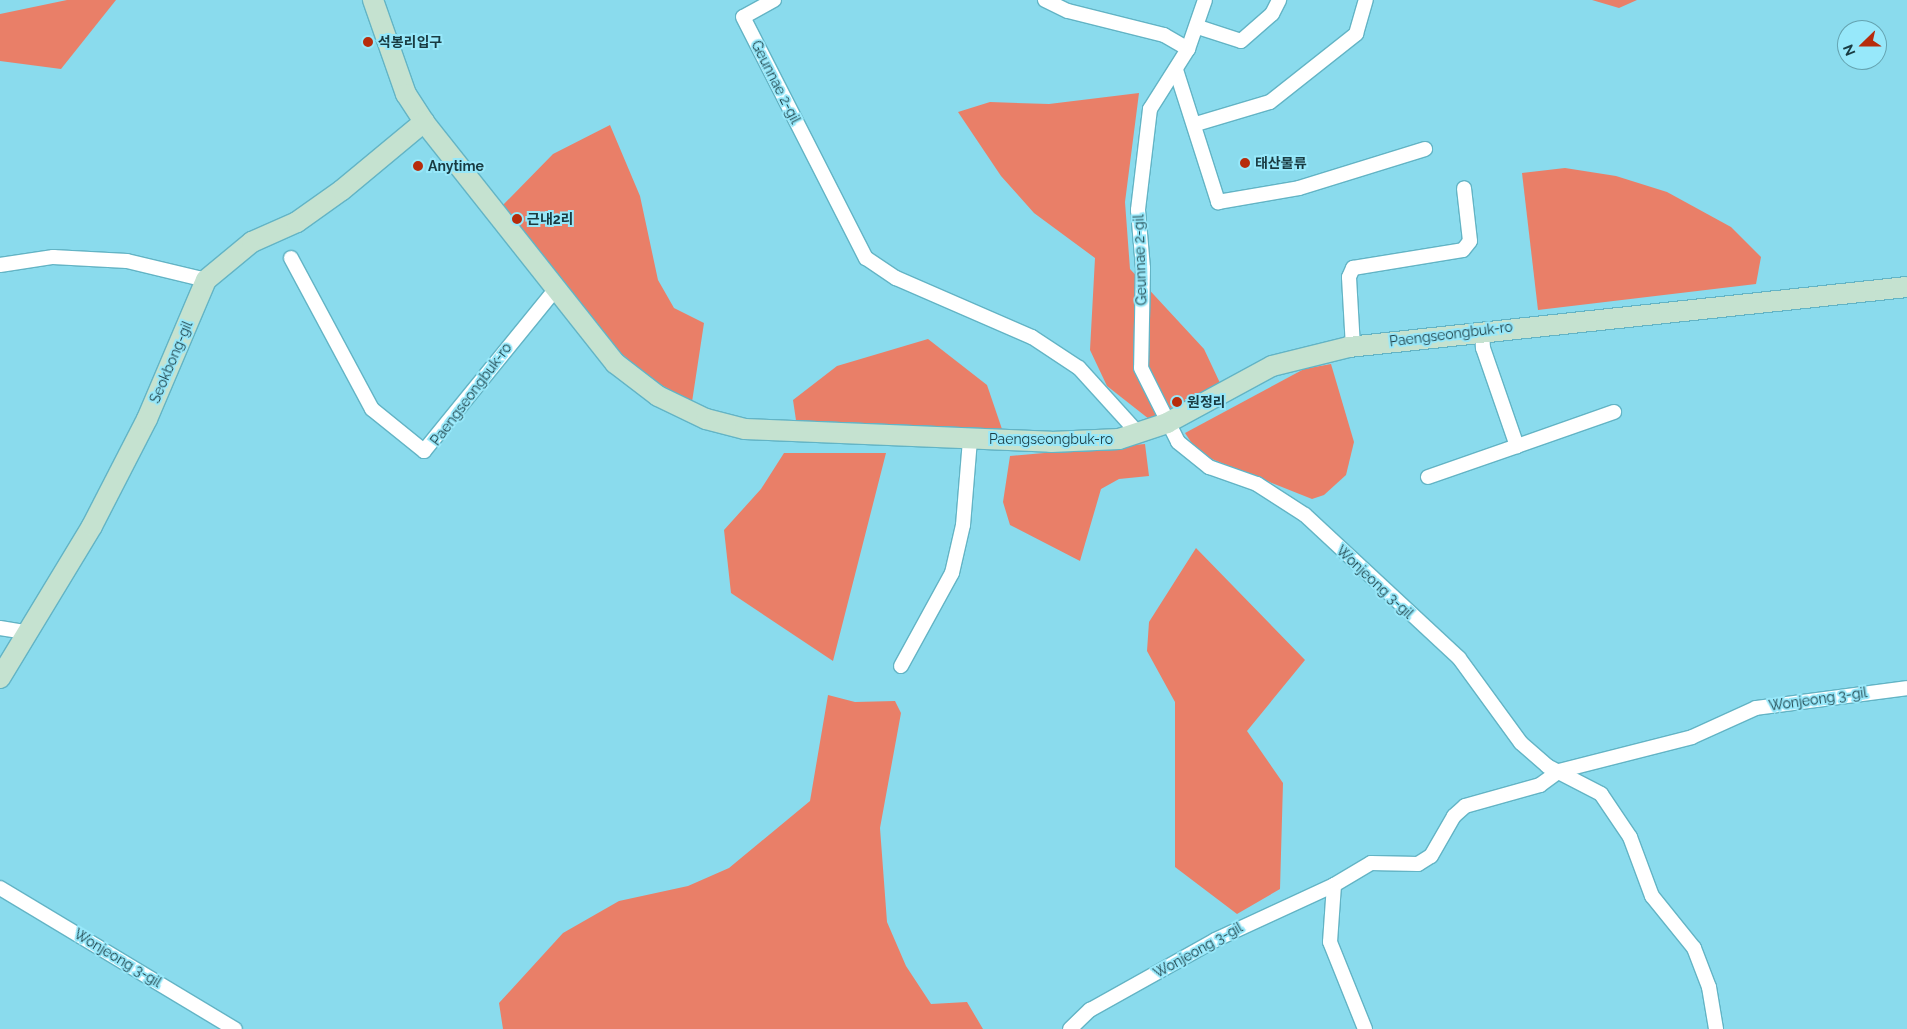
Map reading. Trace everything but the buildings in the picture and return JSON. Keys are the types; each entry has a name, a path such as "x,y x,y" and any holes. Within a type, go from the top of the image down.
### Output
{"street":[{"name":"Paengseongbuk-ro","path":"373,0 406,94 424,122 615,364 658,396 706,419 745,429 1051,442 1119,438 1167,423 1272,366 1353,346 1482,330 1907,287"},
{"name":"Geunnae 2-gil","path":"774,0 743,17 866,258 896,278 1032,337 1079,368 1138,433"},
{"path":"1045,0 1068,11 1164,35 1188,49"},
{"name":"Geunnae 2-gil","path":"1167,423 1141,368 1143,268 1138,210 1150,109 1188,49 1198,27 1205,0"},
{"path":"1198,27 1241,41 1272,14 1279,0"},
{"path":"1196,124 1270,102 1356,34 1366,0"},
{"path":"1176,70 1196,124 1218,202 1299,188 1425,149"},
{"name":"Seokbong-gil","path":"0,678 26,632 92,526 138,436 206,280 252,242 297,222 342,190 424,122"},
{"path":"1353,346 1349,277 1353,268 1462,250 1470,241 1464,188"},
{"path":"0,264 53,257 127,262 206,280"},
{"name":"Paengseongbuk-ro","path":"291,258 372,409 424,451 555,290"},
{"path":"1482,330 1483,348 1517,446"},
{"path":"1428,477 1614,412"},
{"name":"Wonjeong 3-gil","path":"1167,423 1178,442 1209,467 1257,484 1305,515 1459,658 1521,743 1559,771 1591,786 1623,822 1652,896 1694,948 1709,987 1716,1029"},
{"path":"901,666 952,573 963,525 970,439"},
{"path":"0,628 26,632"},
{"name":"Wonjeong 3-gil","path":"1070,1029 1090,1010 1215,940 1334,885 1371,863 1418,864 1431,856 1454,816 1465,806 1540,785 1559,771 1692,737 1756,708 1907,688"},
{"path":"1334,885 1330,942 1364,1029"},
{"name":"Wonjeong 3-gil","path":"0,888 235,1029"}],"shaded area":[{"path":"67,0 116,0 61,69 0,61 0,14"},
{"path":"1592,0 1637,0 1619,8"},
{"path":"1139,93 1125,202 1130,269 1204,349 1220,383 1149,419 1107,386 1090,350 1095,258 1034,213 1001,176 958,112 990,102 1049,104"},
{"path":"610,125 640,196 658,280 674,308 704,323 692,402 649,378 611,344 503,205 553,154"},
{"path":"1565,168 1616,176 1667,192 1731,227 1761,257 1756,284 1538,310 1522,173"},
{"path":"928,339 987,385 1004,435 797,427 793,400 837,366"},
{"path":"1331,364 1354,442 1346,475 1324,495 1312,499 1199,454 1185,433 1304,369"},
{"path":"1145,444 1149,476 1119,479 1101,489 1080,561 1010,525 1003,502 1010,456"},
{"path":"784,453 886,453 833,661 731,593 724,530 761,489"},
{"path":"1196,548 1305,660 1247,731 1283,783 1280,889 1237,914 1175,867 1175,702 1147,651 1149,622"},
{"path":"828,695 855,702 895,701 901,713 880,828 887,922 906,966 931,1004 967,1002 983,1029 503,1029 499,1003 563,933 619,901 688,886 729,868 810,801"}],"place":[{"name":"석봉리입구","path":"368,42"},
{"name":"태산물류","path":"1245,163"},
{"name":"Anytime","path":"418,166"},
{"name":"근내2리","path":"517,219"},
{"name":"원정리","path":"1177,402"}]}
